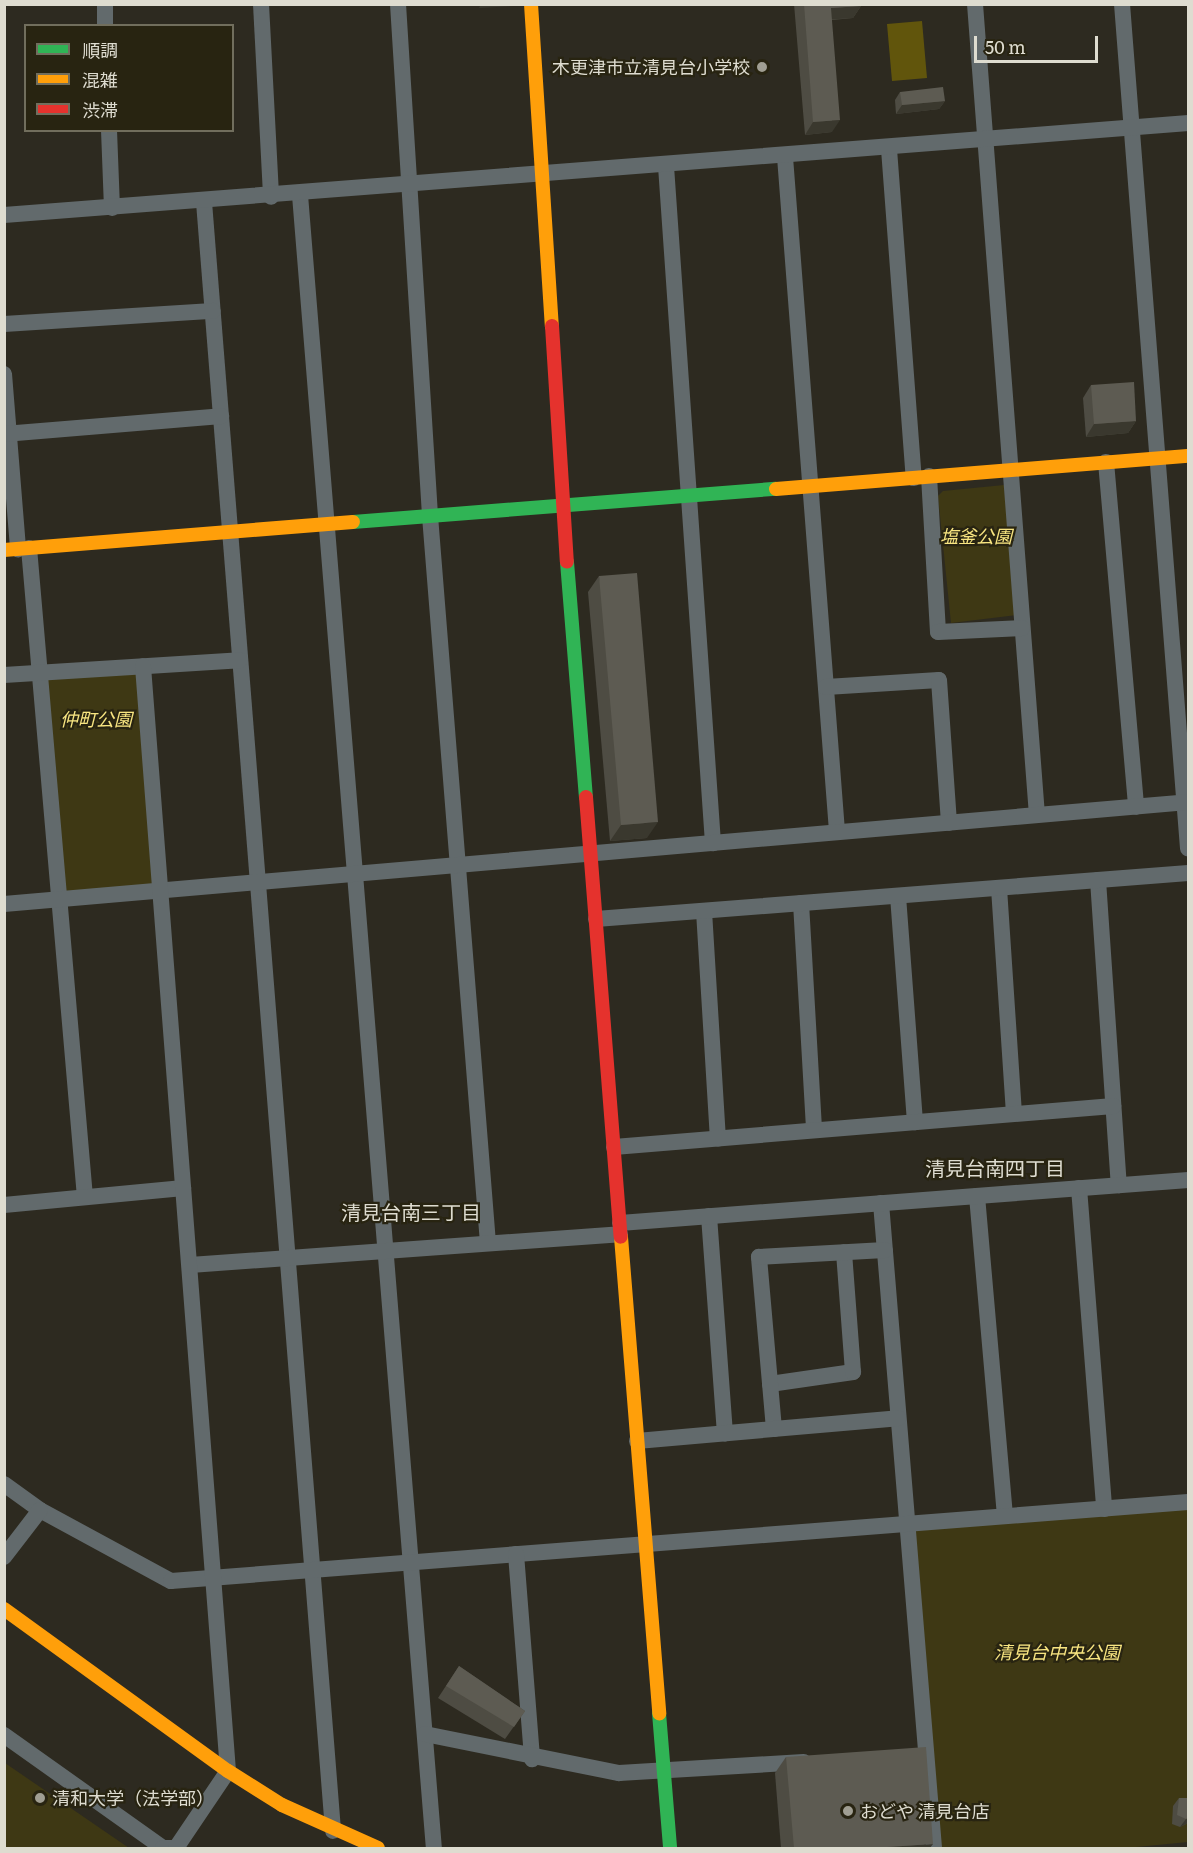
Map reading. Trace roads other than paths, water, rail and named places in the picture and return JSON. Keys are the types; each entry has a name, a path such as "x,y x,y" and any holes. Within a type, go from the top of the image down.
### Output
{"street":[{"path":"105,4 105,24"},
{"path":"261,4 271,197"},
{"path":"398,4 406,188 488,1243"},
{"path":"531,4 562,506 670,1848"},
{"path":"975,4 1037,815"},
{"path":"1122,4 1161,458 1187,802 1188,848"},
{"path":"4,215 406,188 1188,123"},
{"path":"110,132 112,208"},
{"path":"889,149 938,632 1022,628"},
{"path":"785,157 837,832"},
{"path":"666,166 713,843"},
{"path":"300,195 434,1848"},
{"path":"204,202 312,1570 337,1838"},
{"path":"4,324 213,311"},
{"path":"4,374 17,549 41,671 86,1197"},
{"path":"7,434 221,416"},
{"path":"17,549 1188,456"},
{"path":"1106,462 1136,807"},
{"path":"4,675 240,660"},
{"path":"4,1735 163,1848 176,1848 228,1771 143,666"},
{"path":"826,687 939,680 949,823"},
{"path":"4,904 1187,802"},
{"path":"596,919 1188,873"},
{"path":"1098,880 1119,1185"},
{"path":"999,888 1014,1114"},
{"path":"898,896 915,1122"},
{"path":"801,903 814,1130"},
{"path":"704,911 718,1139"},
{"path":"614,1147 1113,1106"},
{"path":"190,1265 488,1243 710,1216 1188,1179"},
{"path":"4,1205 183,1188"},
{"path":"1079,1188 1104,1509"},
{"path":"977,1196 1005,1516"},
{"path":"881,1203 934,1848"},
{"path":"710,1216 725,1433"},
{"path":"774,1429 759,1257 885,1250"},
{"path":"770,1384 853,1372 844,1252"},
{"path":"637,1441 898,1418"},
{"path":"4,1484 40,1510 171,1581 1188,1502"},
{"path":"4,1557 40,1510"},
{"path":"516,1554 532,1759"},
{"path":"4,1609 228,1771 337,1838 378,1848"},
{"path":"425,1734 532,1759 619,1773 664,1773 819,1760"},
{"path":"902,1754 926,1752"}],"place":[{"name":"木更津市立清見台小学校","path":"762,67"},
{"name":"清和大学（法学部）","path":"40,1798"},
{"name":"おどや 清見台店","path":"848,1811"}],"district":[{"name":"清見台南四丁目","path":"995,1167"},
{"name":"清見台南三丁目","path":"411,1211"}],"park label":[{"name":"塩釜公園","path":"976,536"},
{"name":"仲町公園","path":"96,719"},
{"name":"清見台中央公園","path":"1057,1652"}]}
